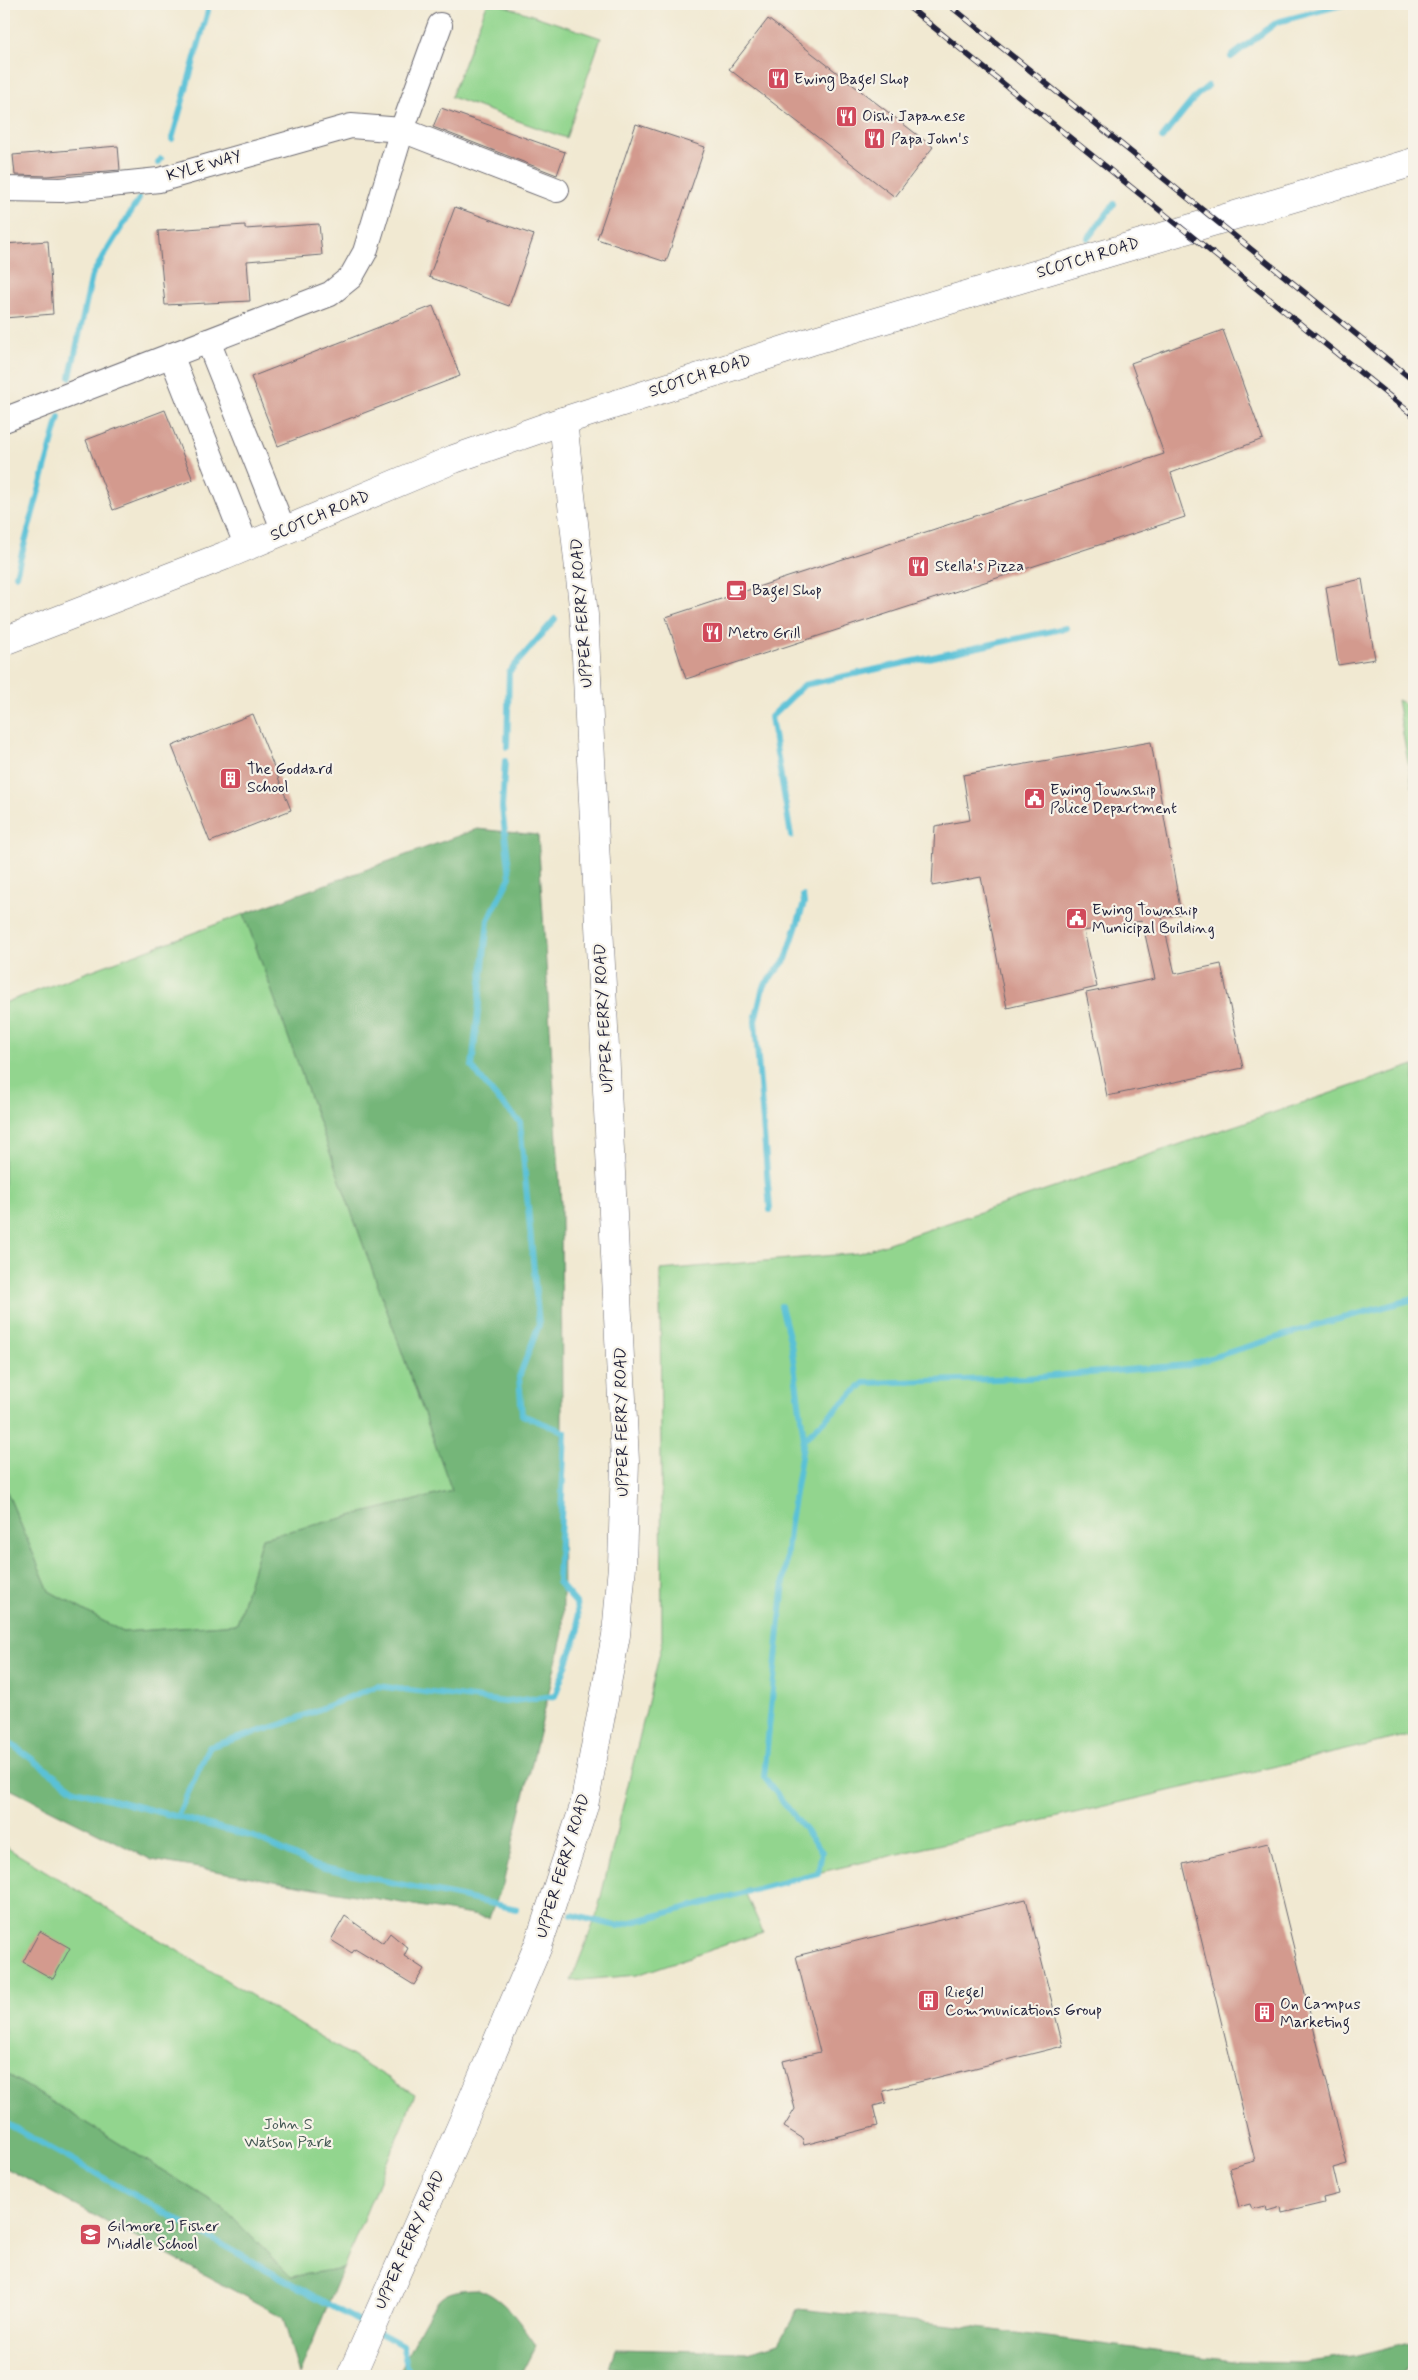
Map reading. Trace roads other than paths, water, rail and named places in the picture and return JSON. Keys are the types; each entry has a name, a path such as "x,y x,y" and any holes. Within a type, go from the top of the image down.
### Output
{"main road":[{"name":"SCOTCH ROAD","path":"4,641 247,547 454,459 563,421 824,337 1414,162"},
{"name":"UPPER FERRY ROAD","path":"351,2376 538,1946 584,1806 616,1635 622,1556 625,1452 584,615 563,421"}],"street":[{"path":"4,420 330,294 351,277 365,252 402,130 440,25"},
{"name":"KYLE WAY","path":"4,189 61,190 159,180 351,126 402,130 557,190"},
{"path":"208,341 284,531"},
{"path":"170,356 247,547"}],"waterway":[{"path":"172,139 208,11 207,4"},
{"path":"1231,57 1277,22 1345,4"},
{"path":"1162,138 1196,96 1208,86"},
{"path":"158,163 161,159"},
{"path":"70,377 92,275 139,199"},
{"path":"1088,238 1114,204"},
{"path":"16,575 59,417"},
{"path":"507,747 509,672 555,619"},
{"path":"791,836 771,717 804,685 1066,628"},
{"path":"177,1817 209,1747 283,1724 377,1686 505,1702 555,1696 579,1629 576,1603 558,1582 565,1432 522,1415 519,1377 539,1325 520,1122 494,1095 472,1067 488,920 510,877 502,807 505,761"},
{"path":"770,1210 755,1021 763,987 786,959 804,903 803,896"},
{"path":"572,1915 617,1926 818,1873 822,1852 764,1777 790,1522 804,1439 864,1383 1027,1378 1188,1365 1324,1323 1414,1299"},
{"path":"781,1306 791,1344 804,1439"},
{"path":"4,1739 75,1790 254,1837 315,1866 517,1909"},
{"path":"4,2122 367,2326"},
{"path":"378,2332 402,2345 410,2376"}],"railway":[{"path":"905,4 1414,416"},
{"path":"948,4 1414,381"}],"place":[{"name":"Ewing Bagel Shop","path":"778,79"},
{"name":"Oishi Japanese","path":"846,116"},
{"name":"Papa John's","path":"875,139"},
{"name":"Stella's Pizza","path":"919,566"},
{"name":"Bagel Shop","path":"736,590"},
{"name":"Metro Grill","path":"712,633"},
{"name":"The Goddard School","path":"231,778"},
{"name":"Ewing Township Police Department","path":"1034,799"},
{"name":"Ewing Township Municipal Building","path":"1076,919"},
{"name":"Riegel Communications Group","path":"929,2001"},
{"name":"On Campus Marketing","path":"1264,2013"},
{"name":"Gilmore J Fisher Middle School","path":"91,2235"}],"park label":[{"name":"John S Watson Park","path":"288,2133"}]}
